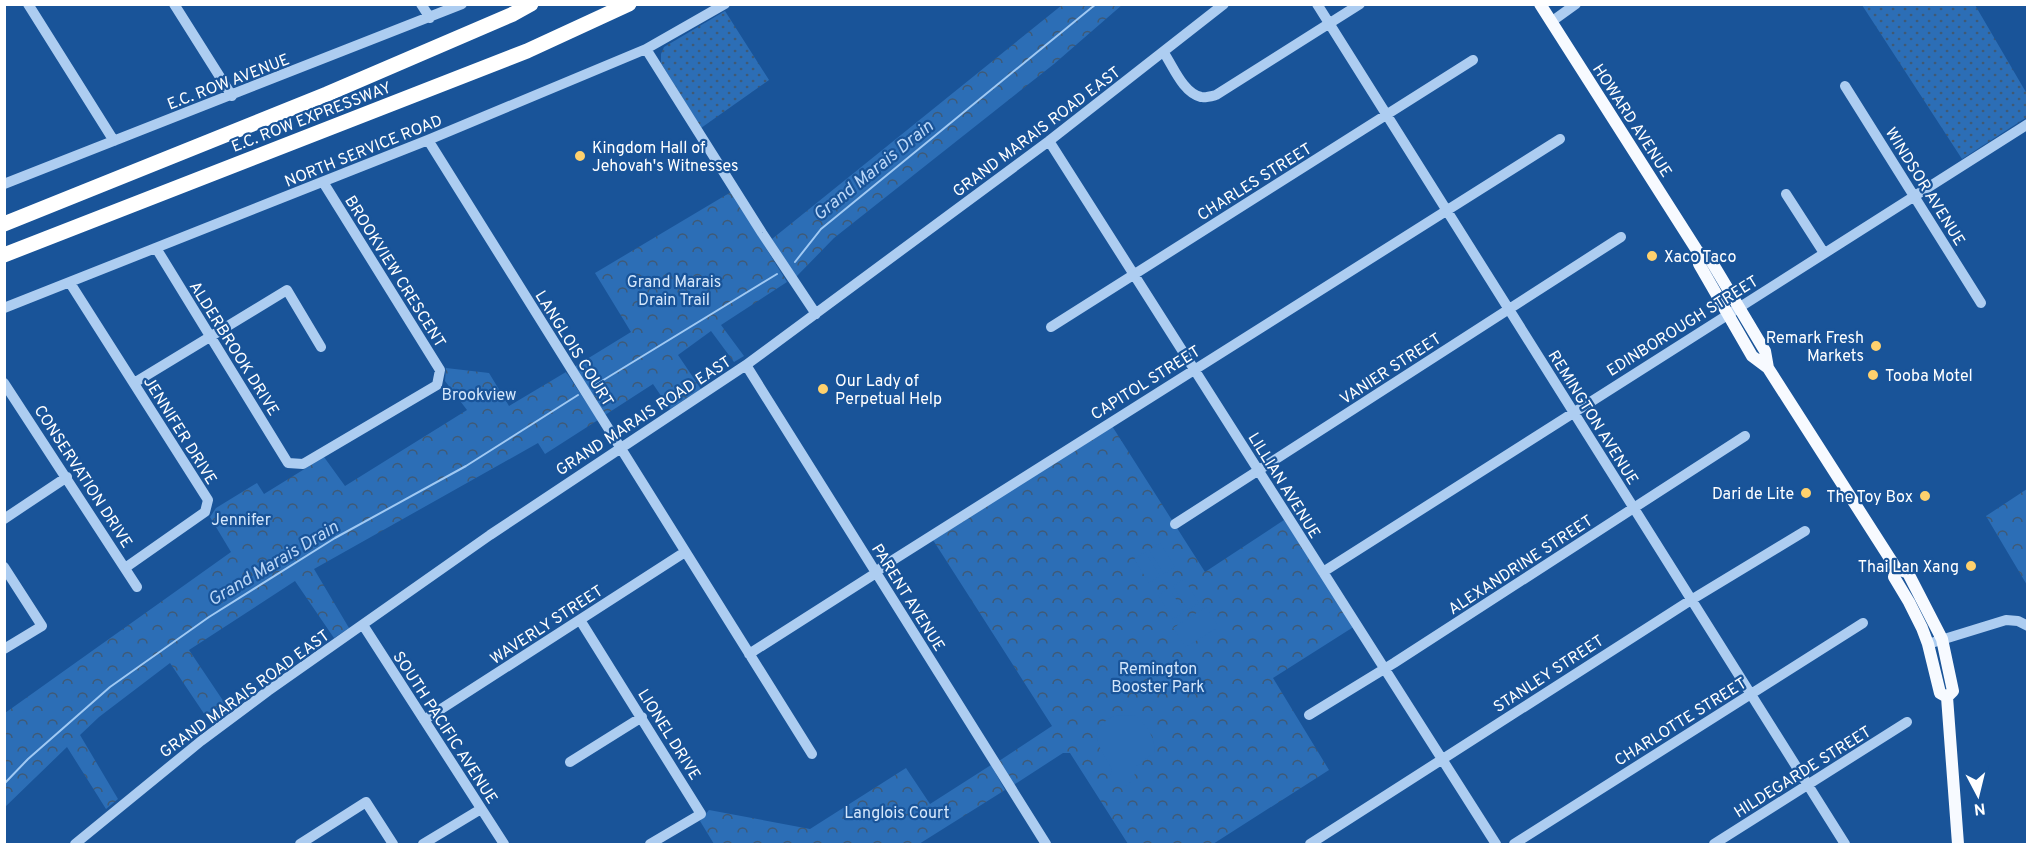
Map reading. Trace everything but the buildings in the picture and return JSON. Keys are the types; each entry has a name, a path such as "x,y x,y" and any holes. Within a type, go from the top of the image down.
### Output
{"highway":[{"name":"E.C. ROW EXPRESSWAY","path":"4,224 327,94 513,14 531,4"},
{"name":"E.C. ROW EXPRESSWAY","path":"4,255 527,51 629,4"}],"main road":[{"name":"HOWARD AVENUE","path":"1540,4 1698,252 1710,259 1766,351 1768,368"},
{"name":"HOWARD AVENUE","path":"1698,252 1699,264 1752,356 1768,368 1896,568 1908,573 1942,639 1953,691 1947,696"},
{"name":"HOWARD AVENUE","path":"1896,568 1894,577 1913,609 1928,644 1940,693 1947,696"},
{"name":"HOWARD AVENUE","path":"1947,696 1959,844"}],"street":[{"path":"28,4 114,141"},
{"path":"174,4 232,96"},
{"path":"421,4 430,18"},
{"name":"E.C. ROW AVENUE","path":"4,184 462,4"},
{"name":"NORTH SERVICE ROAD","path":"4,308 428,140 646,49 725,4"},
{"name":"GRAND MARAIS ROAD EAST","path":"75,844 201,741 490,534 746,365 816,315 1049,141 1224,4"},
{"name":"REMINGTON AVENUE","path":"1317,4 1845,844"},
{"path":"1164,53 1192,93 1201,97 1216,95 1360,4"},
{"path":"1551,22 1576,4"},
{"path":"646,49 816,315"},
{"name":"CHARLES STREET","path":"1052,327 1473,60"},
{"name":"WINDSOR AVENUE","path":"1845,86 1981,303"},
{"name":"EDINBOROUGH STREET","path":"1323,572 2028,124"},
{"name":"CAPITOL STREET","path":"749,654 876,573 891,561 1560,139"},
{"name":"LANGLOIS COURT","path":"428,140 812,754"},
{"name":"LILLIAN AVENUE","path":"1049,141 1496,844"},
{"name":"BROOKVIEW CRESCENT","path":"288,463 303,465 437,385 440,370 323,182"},
{"path":"1786,194 1824,253"},
{"name":"VANIER STREET","path":"1175,524 1621,237"},
{"name":"ALDERBROOK DRIVE","path":"156,248 288,463"},
{"name":"JENNIFER DRIVE","path":"70,282 208,500 205,512 125,568"},
{"path":"134,382 287,290 321,347"},
{"name":"PARENT AVENUE","path":"746,365 1046,844"},
{"name":"CONSERVATION DRIVE","path":"4,382 137,587"},
{"name":"ALEXANDRINE STREET","path":"1309,715 1745,436"},
{"path":"4,519 67,477"},
{"name":"STANLEY STREET","path":"1310,844 1691,600 1805,531"},
{"name":"WAVERLY STREET","path":"424,720 685,552"},
{"path":"4,567 42,626 4,649"},
{"name":"LIONEL DRIVE","path":"580,620 702,814 650,844"},
{"path":"1928,644 2006,620 2018,621 2028,626"},
{"name":"CHARLOTTE STREET","path":"1514,844 1863,623"},
{"name":"SOUTH PACIFIC AVENUE","path":"363,625 504,844"},
{"path":"570,762 642,717"},
{"name":"HILDEGARDE STREET","path":"1714,844 1907,722"},
{"path":"300,844 366,802 393,844"},
{"path":"423,844 481,809"}],"green space":[{"path":"1062,5 1122,5 1054,64 834,238 796,277 772,239"},
{"path":"1862,5 1975,5 2027,94 2027,117 1962,159"},
{"path":"725,11 769,80 701,128 661,63 661,54 664,47"},
{"name":"Grand Marais Drain Trail","path":"731,192 787,282 721,325 744,356 734,362 711,331 678,355 701,389 670,409 653,384 605,415 574,367 631,332 595,273"},
{"path":"446,368 489,373 509,406 566,372 598,420 545,454 538,443 314,569 349,628 334,638 295,581 189,650 230,711 211,724 170,663 99,717 80,735 118,799 106,809 67,747 5,807 5,713 231,552 210,517 216,508 257,483 264,494 324,457 345,486 467,410 445,381"},
{"name":"Remington Booster Park","path":"1112,426 1205,572 1284,520 1355,626 1273,678 1329,770 1213,844 1128,844 1070,753 1063,753 1012,786 999,761 1052,726 933,540"},
{"path":"2027,489 2027,585 1986,516"},
{"path":"1160,543 1175,567 1164,574 1149,550"},
{"path":"1145,552 1160,576 1149,583 1134,559"},
{"path":"1184,579 1199,603 1188,610 1173,586"},
{"path":"1169,588 1184,612 1173,619 1158,595"},
{"path":"1206,607 1217,624 1217,628 1186,647 1173,628"},
{"path":"1116,715 1136,716 1150,732 1155,752 1134,768 1135,779 1127,785 1116,786 1109,778 1112,769 1099,746 1097,733 1106,721"},
{"name":"Langlois Court","path":"991,765 1005,790 919,844 714,844 700,821 709,810 810,829 906,768 930,804"}],"waterway":[{"name":"Grand Marais Drain","path":"795,262 821,229 1096,4"},
{"name":"Grand Marais Drain","path":"592,387 777,274"},
{"name":"Grand Marais Drain","path":"4,784 28,759 110,687 209,617 335,538 466,466 578,395"}],"place":[{"name":"Kingdom Hall of Jehovah's Witnesses","path":"580,156"},
{"name":"Xaco Taco","path":"1652,256"},
{"name":"Remark Fresh Markets","path":"1876,346"},
{"name":"Tooba Motel","path":"1873,375"},
{"name":"Our Lady of Perpetual Help","path":"823,389"},
{"name":"Dari de Lite","path":"1806,493"},
{"name":"The Toy Box","path":"1925,496"},
{"name":"Thai Lan Xang","path":"1971,566"}],"park label":[{"name":"Brookview","path":"479,394"},
{"name":"Jennifer","path":"241,519"}]}
